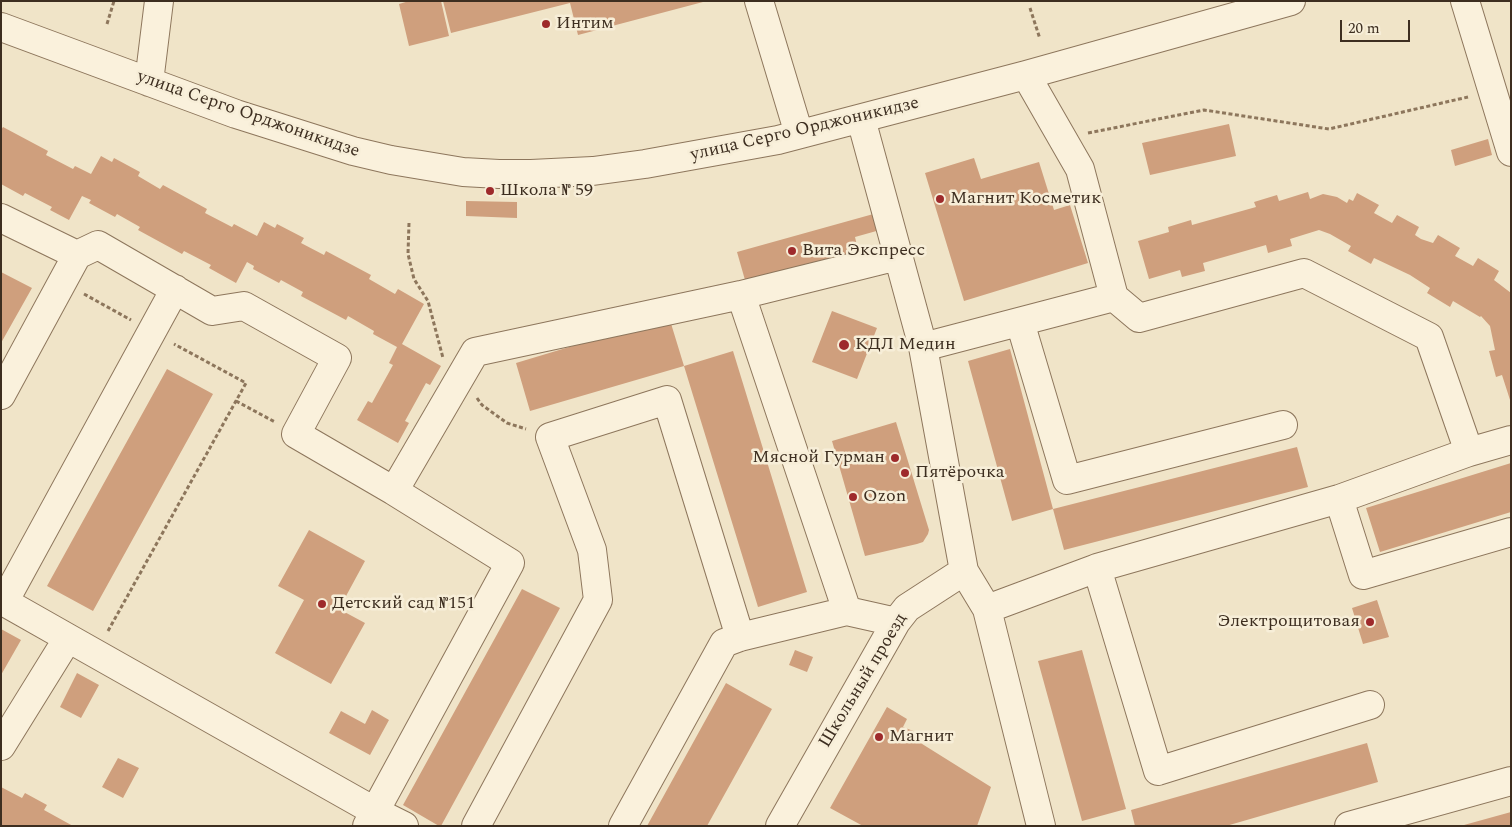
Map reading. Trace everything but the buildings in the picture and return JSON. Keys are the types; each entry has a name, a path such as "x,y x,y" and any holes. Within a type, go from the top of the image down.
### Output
{"street":[{"path":"149,82 160,1"},
{"path":"759,1 799,134"},
{"path":"1465,1 1511,152"},
{"name":"улица Серго Орджоникидзе","path":"1,26 236,114 316,141 391,160 463,172 499,174 592,171 721,151 799,134 1026,76 1287,2"},
{"path":"1026,76 1080,169 1114,297 1139,318 1304,273 1429,338 1469,452"},
{"path":"861,119 923,347 964,571 987,609 1040,826"},
{"path":"1,218 77,255"},
{"path":"1,396 77,255 98,245 212,311 244,306 338,358 296,434 394,491 510,563 372,819"},
{"path":"394,491 475,352 741,295 898,256"},
{"path":"175,289 3,601 96,654 372,819 404,826"},
{"path":"741,295 847,611"},
{"path":"923,347 1114,297"},
{"path":"1020,322 1067,480 1283,425"},
{"path":"476,826 598,600 592,550 550,437 667,400 740,637"},
{"path":"987,609 1097,568 1339,499 1469,452 1511,440"},
{"path":"1339,499 1363,575 1511,532"},
{"path":"1097,568 1158,771 1370,705"},
{"name":"Школьный проезд","path":"780,826 896,622 907,608 964,571"},
{"path":"623,826 724,643 740,637 847,611 896,622"},
{"path":"1,746 8,718 68,638"},
{"path":"1349,826 1511,781"}],"path":[{"path":"107,24 114,1"},
{"path":"1030,8 1040,39"},
{"path":"1087,134 1204,110 1329,129 1492,92"},
{"path":"409,223 408,254 414,279 428,301 457,382 482,405 507,423 550,437"},
{"path":"62,282 246,383 96,654"},
{"path":"236,401 296,434"}],"place":[{"name":"Интим","path":"546,24"},
{"name":"Школа № 59","path":"490,191"},
{"name":"Магнит Косметик","path":"940,199"},
{"name":"Вита Экспресс","path":"792,251"},
{"name":"КДЛ Медин","path":"844,345"},
{"name":"Мясной Гурман","path":"895,458"},
{"name":"Пятёрочка","path":"905,473"},
{"name":"Ozon","path":"853,497"},
{"name":"Детский сад №151","path":"322,604"},
{"name":"Электрощитовая","path":"1370,622"},
{"name":"Магнит","path":"879,737"}]}
